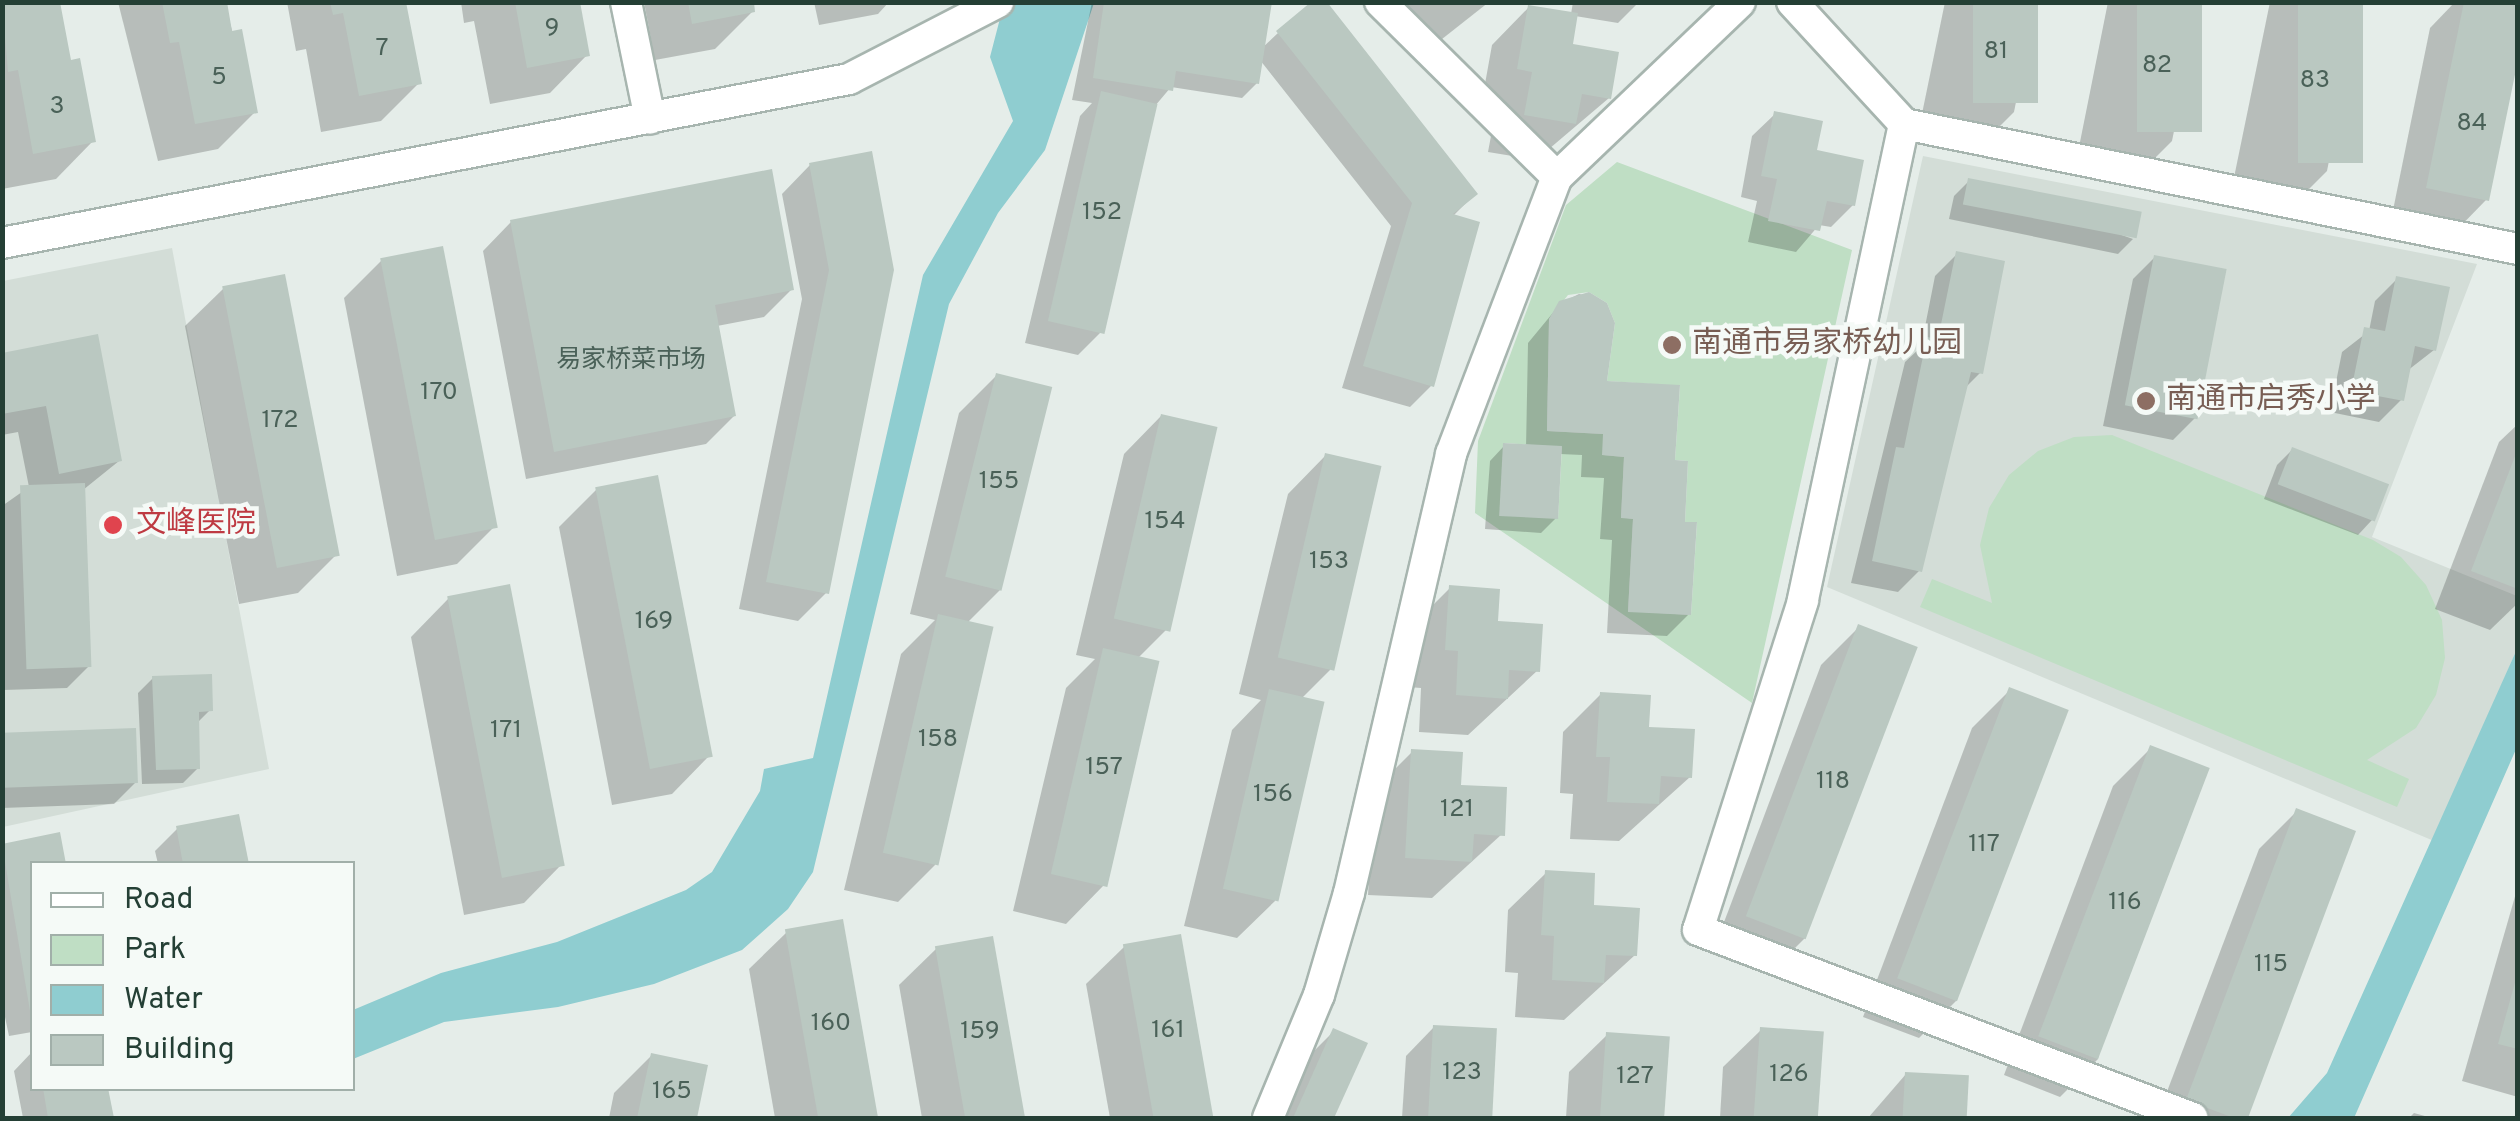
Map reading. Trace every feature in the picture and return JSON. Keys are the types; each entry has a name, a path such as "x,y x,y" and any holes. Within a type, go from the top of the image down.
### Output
{"street":[{"path":"626,2 650,119"},
{"path":"1380,2 1557,177"},
{"path":"1268,1118 1319,995 1350,893 1451,454 1557,177 1740,2"},
{"path":"1792,2 1904,124 2518,249"},
{"path":"2,243 849,79 993,5"},
{"path":"1904,124 1803,601 1698,930 2194,1118"}],"shaded area":[{"name":"南通市启秀小学","path":"1923,156 2477,264 2372,537 2517,596 2517,649 2434,841 1827,587"},
{"name":"文峰医院","path":"172,248 269,769 3,827 3,281"}],"green space":[{"name":"南通市易家桥幼儿园","path":"1617,162 1852,250 1752,703 1475,513 1478,441 1566,205","holes":["1589,292 1607,303 1615,323 1607,381 1680,386 1675,460 1688,461 1685,522 1697,523 1691,615 1628,611 1633,519 1621,517 1624,457 1603,455 1603,434 1547,431 1549,319 1568,295","1504,443 1562,447 1558,519"]},
{"path":"2112,435 2373,540 2401,557 2426,585 2442,620 2445,658 2436,695 2416,728 2367,760 2409,779 2397,807 1920,607 1932,579 1992,603 1980,545 1989,508 2009,475 2038,451 2074,437"}],"water":[{"path":"1004,3 1094,3 1045,150 998,213 949,304 813,872 788,909 742,950 654,984 558,1007 444,1022 355,1058 355,1009 441,973 557,942 686,890 712,872 760,791 764,769 813,758 923,275 1013,121 990,57"},
{"path":"2517,649 2517,747 2354,1118 2288,1118 2327,1073"}],"building":[{"path":"2,2 60,2 71,60 80,58 96,142 33,154 18,70 8,72"},
{"path":"162,2 227,2 232,31 242,29 258,113 195,124 179,42 170,43"},
{"path":"330,2 406,2 422,84 359,96 343,13 333,15"},
{"path":"515,2 580,2 590,56 527,68"},
{"path":"688,2 754,2 755,12 692,24"},
{"path":"1104,2 1272,2 1259,84 1176,71 1173,91 1093,78"},
{"path":"1311,2 1327,2 1478,194 1453,214 1480,222 1434,387 1363,366 1412,203 1276,31"},
{"path":"1973,2 2038,2 2038,103 1973,103"},
{"path":"2137,2 2202,2 2202,132 2137,132"},
{"path":"2298,2 2363,2 2363,163 2298,163"},
{"path":"2464,2 2518,2 2518,60 2489,201 2426,188"},
{"path":"1528,5 1578,13 1573,44 1619,52 1611,99 1582,94 1576,124 1524,115 1532,72 1517,69"},
{"path":"1101,91 1158,104 1104,334 1048,321"},
{"path":"1774,111 1823,121 1817,150 1864,160 1855,206 1827,201 1820,231 1768,221 1777,179 1761,176"},
{"path":"872,151 894,270 829,594 766,582 829,270 809,163"},
{"path":"772,169 794,290 715,305 736,416 554,452 510,220"},
{"path":"1968,178 2142,212 2137,238 1963,205"},
{"path":"443,246 498,528 435,540 380,258"},
{"path":"1956,251 2005,261 1983,374 1971,372 1922,572 1872,561 1896,447 1904,448 1927,337 1938,339"},
{"path":"2154,255 2227,269 2197,419 2125,405"},
{"path":"285,274 340,556 277,568 222,286"},
{"path":"2396,276 2450,287 2436,351 2415,346 2404,401 2351,391 2364,327 2385,331"},
{"path":"1589,292 1607,303 1615,323 1607,381 1680,385 1675,460 1688,461 1685,522 1697,522 1691,615 1628,612 1633,519 1621,518 1624,457 1602,455 1603,434 1547,431 1549,319 1559,301"},
{"path":"98,334 122,461 59,474 46,406 2,414 2,353"},
{"path":"996,373 1052,387 1001,591 945,577"},
{"path":"1161,414 1218,427 1170,632 1114,619"},
{"path":"1503,443 1562,446 1558,519 1499,516"},
{"path":"2292,447 2389,484 2375,522 2278,484"},
{"path":"2518,451 2518,589 2471,571"},
{"path":"1325,453 1382,466 1334,671 1278,658"},
{"path":"658,475 713,757 650,769 595,487"},
{"path":"85,483 91,667 26,669 20,485"},
{"path":"510,584 565,866 502,878 447,596"},
{"path":"1449,585 1500,589 1498,621 1543,624 1540,672 1509,670 1508,699 1456,695 1458,651 1445,650"},
{"path":"938,614 994,627 938,866 883,853"},
{"path":"1858,624 1918,647 1806,939 1746,916"},
{"path":"1103,648 1160,661 1107,887 1051,874"},
{"path":"212,674 213,711 199,712 200,769 156,770 152,676"},
{"path":"2009,687 2069,710 1957,1001 1897,978"},
{"path":"1269,689 1325,702 1278,902 1223,889"},
{"path":"1600,692 1651,695 1649,727 1695,729 1692,778 1661,776 1659,804 1607,802 1610,757 1596,757"},
{"path":"136,728 138,783 4,788 2,733"},
{"path":"2150,745 2210,768 2098,1059 2038,1036"},
{"path":"1411,749 1463,752 1461,785 1507,787 1505,836 1474,834 1472,862 1405,858"},
{"path":"2296,808 2356,831 2248,1118 2234,1118 2186,1100"},
{"path":"239,814 248,861 182,861 176,826"},
{"path":"60,832 65,861 30,861 30,1011 2,844"},
{"path":"1545,870 1595,873 1594,905 1640,908 1637,956 1606,955 1604,983 1552,980 1554,936 1541,935"},
{"path":"843,919 878,1118 818,1118 785,929"},
{"path":"1181,934 1213,1118 1154,1118 1123,944"},
{"path":"993,936 1025,1118 965,1118 935,946"},
{"path":"2518,979 2518,1049 2498,1044"},
{"path":"1433,1025 1497,1028 1492,1118 1428,1118"},
{"path":"1760,1027 1824,1031 1818,1118 1754,1118"},
{"path":"1333,1028 1368,1043 1334,1118 1293,1118"},
{"path":"1606,1032 1670,1036 1664,1118 1600,1118"},
{"path":"651,1053 708,1065 697,1118 637,1118"},
{"path":"1905,1072 1969,1075 1967,1118 1903,1118"},
{"path":"44,1091 109,1091 114,1118 48,1118"}],"place":[{"name":"南通市易家桥幼儿园","path":"1672,345"},
{"name":"南通市启秀小学","path":"2146,401"},
{"name":"文峰医院","path":"113,525"}]}
